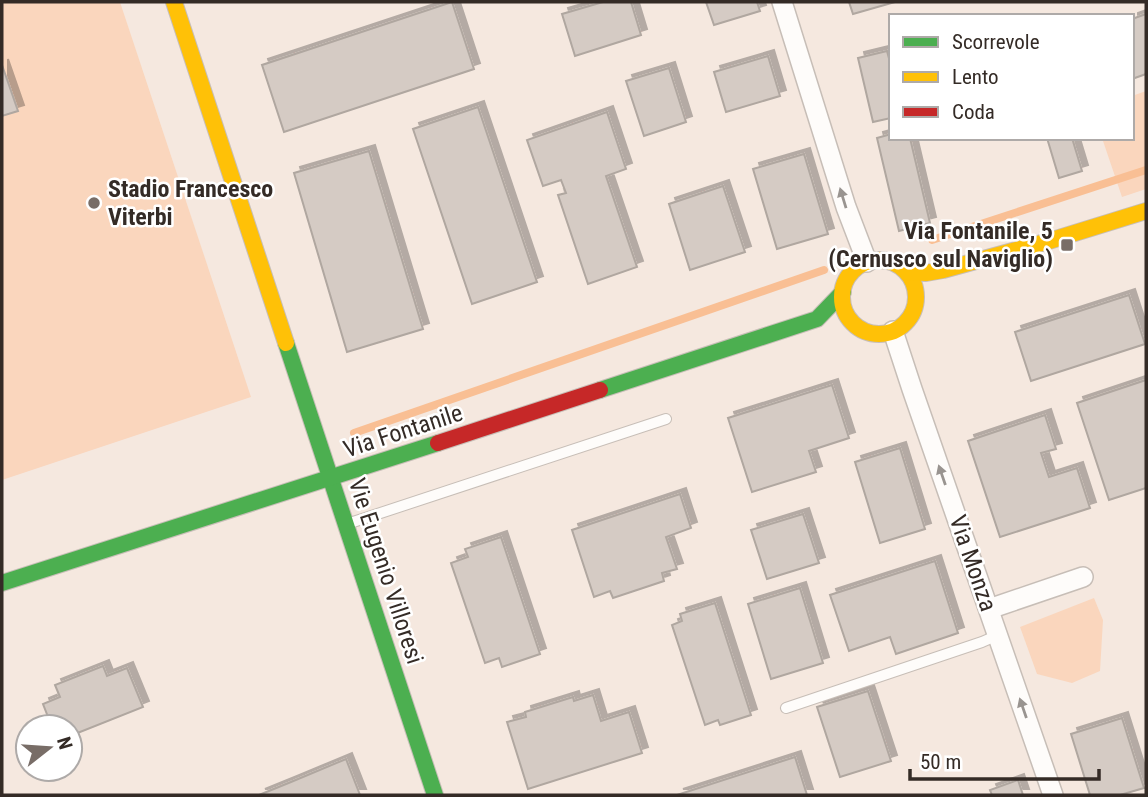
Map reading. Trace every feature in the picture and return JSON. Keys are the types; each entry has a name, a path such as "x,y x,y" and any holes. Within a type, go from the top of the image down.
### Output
{"street":[{"name":"Vie Eugenio Villoresi","path":"174,2 435,795"},
{"path":"782,2 846,207 867,262"},
{"path":"907,272 943,270 1146,211"},
{"path":"916,296 1010,260 1049,241"},
{"path":"880,259 899,265 907,272 914,283 916,296 910,318 900,327 876,334 858,327 849,318 844,307 843,292 849,275 856,268 880,259"},
{"name":"Via Fontanile","path":"2,583 817,319 843,292"},
{"name":"Via Fontanile","path":"817,319 858,327"},
{"name":"Via Monza","path":"893,331 1053,795"},
{"path":"989,609 1083,577"}],"lane":[{"path":"347,525 666,419"},
{"path":"786,708 998,635"}],"shaded area":[{"name":"Stadio Francesco Viterbi","path":"2,2 120,2 251,397 2,480"},
{"path":"1146,91 1146,189 1122,197 1103,140 1134,140 1134,95"},
{"path":"1094,598 1103,620 1100,671 1072,683 1037,674 1020,627"}],"building":[{"path":"452,2 474,69 284,132 262,65"},
{"path":"603,2 631,2 641,35 575,56 562,14"},
{"path":"706,2 757,2 760,11 714,25"},
{"path":"849,2 895,2 853,14"},
{"path":"1146,14 1146,74 1134,78 1134,18"},
{"path":"887,51 889,118 873,122 858,58"},
{"path":"768,56 780,96 726,112 714,72"},
{"path":"2,65 18,111 2,116"},
{"path":"669,68 686,122 644,136 626,81"},
{"path":"478,107 537,282 472,304 413,129"},
{"path":"607,112 626,169 606,176 637,267 588,284 558,195 566,193 561,180 543,186 527,140"},
{"path":"889,135 889,140 910,140 930,223 899,231 877,138"},
{"path":"1048,140 1073,140 1082,171 1059,178"},
{"path":"369,151 423,329 347,352 294,173"},
{"path":"804,154 828,234 777,249 753,169"},
{"path":"723,186 745,252 690,270 669,204"},
{"path":"1129,295 1145,344 1031,381 1015,332"},
{"path":"1146,380 1146,488 1109,500 1077,403"},
{"path":"832,385 849,438 809,451 816,472 752,492 728,418"},
{"path":"1045,415 1056,449 1041,453 1049,477 1077,468 1090,508 1000,537 968,441"},
{"path":"900,448 925,529 880,543 855,462"},
{"path":"680,494 691,528 666,537 677,569 662,573 664,581 613,598 610,591 594,597 572,530"},
{"path":"803,514 819,563 767,579 751,530"},
{"path":"501,537 540,654 502,667 499,658 485,663 451,563 468,557 465,549"},
{"path":"935,561 958,633 896,654 890,637 849,651 830,595"},
{"path":"800,588 823,663 771,679 748,604"},
{"path":"715,603 751,715 720,725 718,720 705,725 672,625 682,621 680,614"},
{"path":"103,666 107,676 127,668 143,707 84,730 84,713 47,713 43,704 60,697 55,685"},
{"path":"868,691 891,761 840,777 817,707"},
{"path":"593,695 601,721 629,712 642,753 528,789 507,722 526,717 525,712 573,697 574,701"},
{"path":"1122,718 1144,788 1120,795 1090,795 1071,734"},
{"path":"795,757 807,795 677,795"},
{"path":"346,759 360,795 259,795 291,782"},
{"path":"1018,780 1023,795 992,795 990,790"}],"waterway":[{"path":"932,240 1146,170"},
{"path":"354,433 824,270"}],"traffic: fast":[{"path":"600,390 817,319 843,292"},
{"path":"286,343 435,795"},
{"path":"2,583 438,443"}],"traffic: slow":[{"path":"174,2 286,343"},
{"path":"907,272 943,270 1146,211"},
{"path":"879,260 900,266 910,276 916,297 910,318 900,328 879,334 858,328 848,318 842,297 848,276 858,266 879,260"}],"traffic: jam":[{"path":"438,443 600,390"}],"place":[{"name":"Stadio Francesco Viterbi","path":"94,203"},
{"name":"Via Fontanile, 5 (Cernusco sul Naviglio)","path":"1067,245"}]}
